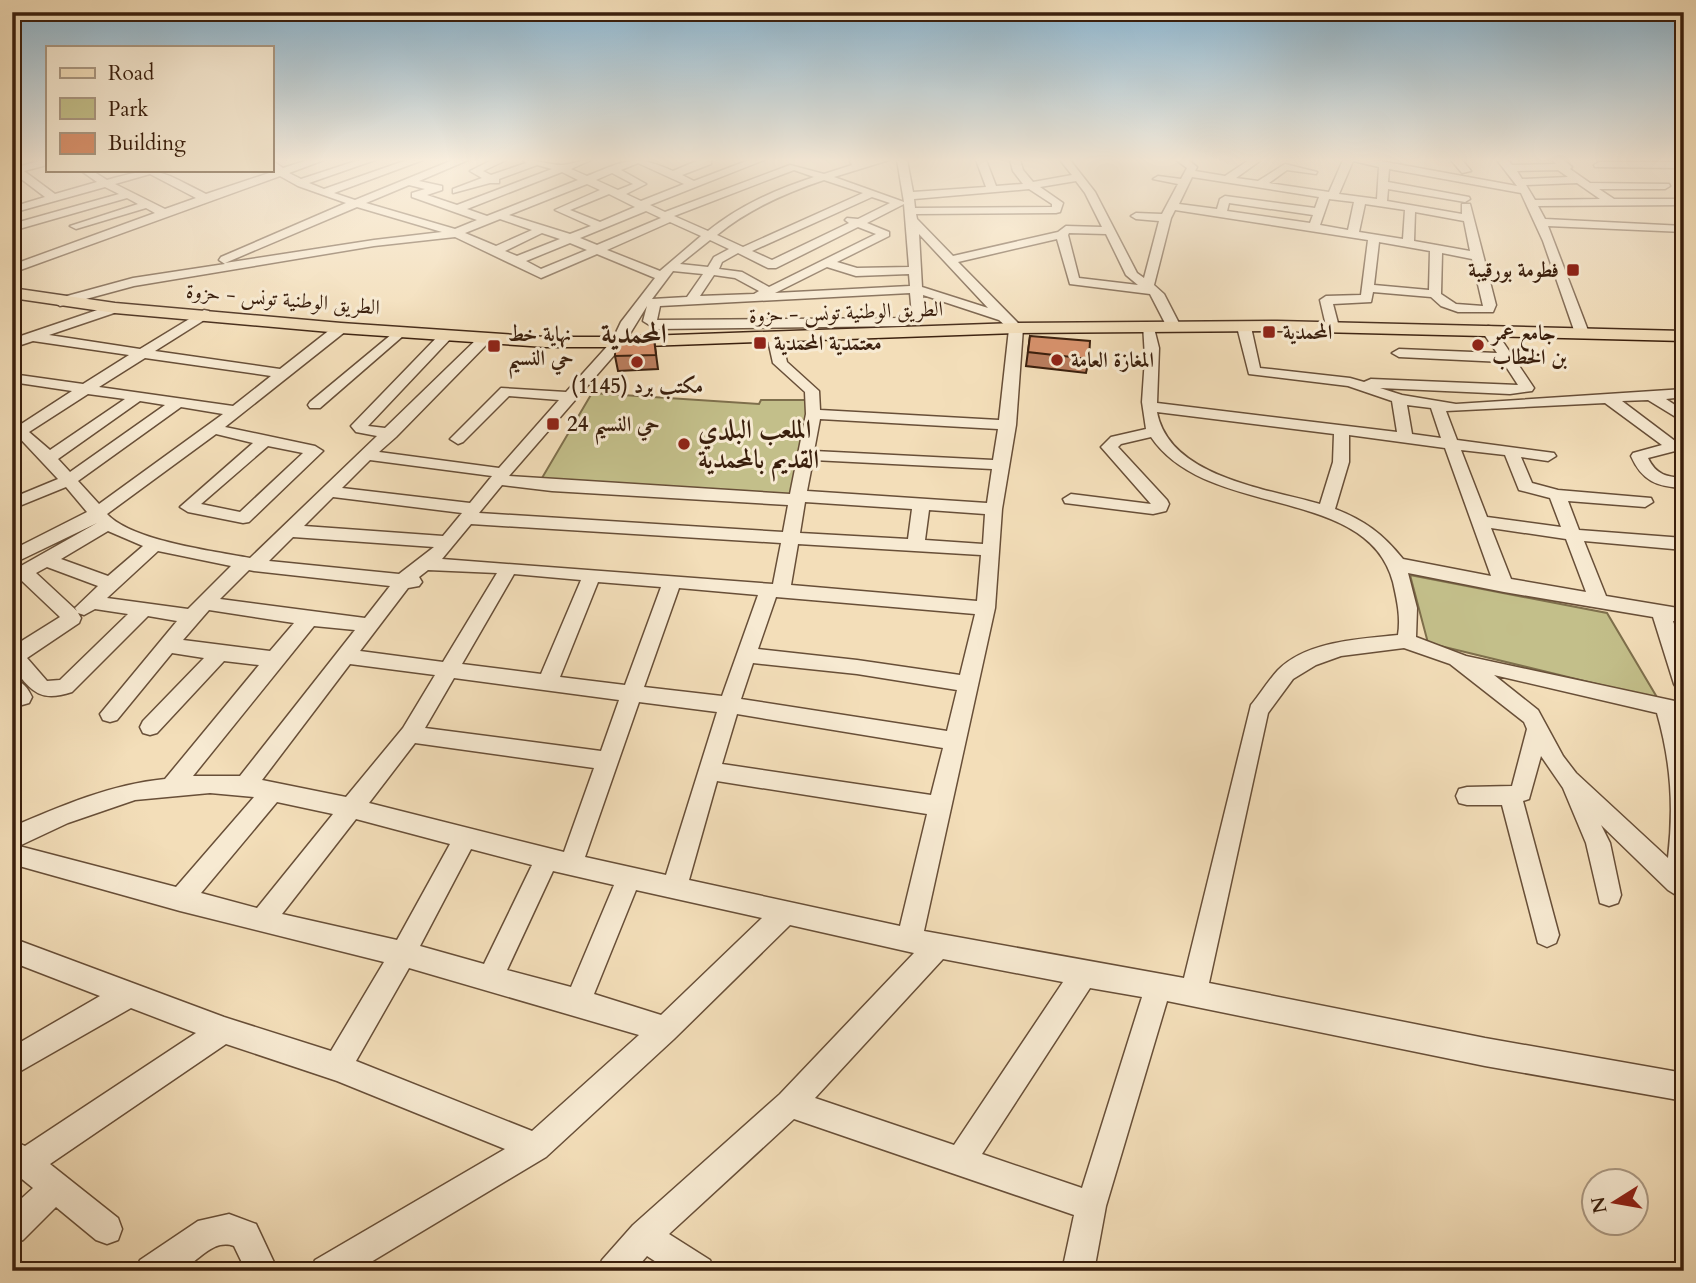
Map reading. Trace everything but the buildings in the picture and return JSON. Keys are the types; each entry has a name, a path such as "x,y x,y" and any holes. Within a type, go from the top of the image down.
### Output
{"main road":[{"name":"الطريق الوطنية تونس - حزوة","path":"12,293 115,308 398,333 592,342 627,328 645,341 1010,322 1148,327 1332,327 1684,336"},
{"path":"627,328 667,340"}],"street":[{"path":"12,228 40,220"},
{"path":"76,226 96,220"},
{"path":"12,269 146,220"},
{"path":"197,272 317,220"},
{"path":"418,220 495,251 541,274 660,220"},
{"path":"429,223 436,220"},
{"path":"60,302 93,291 197,272 453,233 486,220"},
{"path":"504,220 539,228 597,250 666,271 711,271 737,275 762,294"},
{"path":"495,251 551,220"},
{"path":"585,220 600,225"},
{"path":"516,261 600,225 605,220"},
{"path":"677,220 835,294"},
{"path":"354,658 371,625 448,542 500,476 649,302 666,271 729,220"},
{"path":"691,301 719,260 814,220"},
{"path":"851,220 859,223 882,220"},
{"path":"772,265 859,223 882,220"},
{"path":"762,294 847,252 899,220"},
{"path":"649,302 650,321 663,326 840,330 913,321 919,317 916,270 905,220"},
{"path":"907,220 952,260 1010,322 1007,425 1003,465 994,509 986,608 909,940"},
{"path":"1104,220 1132,275 1151,288 1171,317 1174,327"},
{"path":"1151,288 1165,220"},
{"path":"1267,220 1477,256"},
{"path":"1314,227 1316,220"},
{"path":"1353,234 1356,220"},
{"path":"1408,244 1409,220"},
{"path":"1436,250 1435,294 1440,303 1453,308 1483,310 1490,307 1468,220"},
{"path":"1568,220 1574,225"},
{"path":"1630,220 1639,227"},
{"path":"1582,333 1539,222 1681,229"},
{"path":"472,226 514,242"},
{"path":"952,260 1062,235 1063,231 1071,229 1110,231"},
{"path":"791,230 847,252"},
{"path":"1062,235 1075,282 1151,288"},
{"path":"1332,327 1326,300 1367,299 1374,238"},
{"path":"901,256 902,270"},
{"path":"826,263 856,272 916,270"},
{"path":"1367,288 1435,294"},
{"path":"649,302 762,294 835,294 916,289 1010,322"},
{"path":"12,344 115,308"},
{"path":"204,314 88,388 16,428 49,458 101,519 155,545 249,564 417,573 509,568 591,577 986,608"},
{"path":"1148,327 1152,348 1150,407 1155,432 1183,462 1212,478 1326,511 1351,522 1376,540 1396,564 1406,598 1408,635 1405,641"},
{"path":"1244,327 1254,371 1350,382 1510,390 1527,388 1488,330"},
{"path":"72,618 19,576 47,560 101,519 341,328"},
{"path":"627,328 645,341"},
{"path":"315,405 398,333"},
{"path":"391,433 360,429 359,426 446,336"},
{"path":"675,886 729,705 746,655 775,591 799,498 813,414 812,391 780,363 774,336"},
{"path":"33,337 140,355 284,374"},
{"path":"110,714 199,609 290,531 485,339"},
{"path":"1399,353 1508,358"},
{"path":"12,378 236,411"},
{"path":"1350,382 1399,399 1469,408 1684,393"},
{"path":"458,439 506,391 568,397"},
{"path":"1651,395 1684,418"},
{"path":"49,458 137,397"},
{"path":"1399,399 1405,437"},
{"path":"1609,399 1679,451"},
{"path":"12,504 69,480 179,402"},
{"path":"1437,406 1504,586"},
{"path":"1150,407 1548,456"},
{"path":"813,414 1007,425"},
{"path":"213,429 315,451 243,518 188,507 265,442"},
{"path":"1326,511 1341,462 1342,430"},
{"path":"1071,499 1153,509 1160,506 1109,447 1116,440 1155,432"},
{"path":"1679,451 1640,455 1636,466 1657,481 1684,483"},
{"path":"1511,452 1527,488 1558,495 1645,502"},
{"path":"368,455 552,486 994,509"},
{"path":"805,455 1003,465"},
{"path":"330,492 471,513 790,539 991,550"},
{"path":"1558,495 1598,599"},
{"path":"916,546 922,504"},
{"path":"12,558 101,519"},
{"path":"1479,521 1575,535 1684,544"},
{"path":"290,531 448,542"},
{"path":"143,610 65,687 45,689 13,657 72,618 155,545"},
{"path":"47,560 111,584"},
{"path":"1396,564 1504,586 1598,599 1684,616"},
{"path":"262,921 410,734 509,568"},
{"path":"180,900 417,573"},
{"path":"552,682 551,675 591,577"},
{"path":"490,979 559,861 607,761 672,582"},
{"path":"91,602 143,610 199,609 371,625"},
{"path":"1661,612 1684,684"},
{"path":"172,786 309,619"},
{"path":"1194,993 1258,710 1286,674 1310,660 1339,649 1405,641 1457,659 1674,709 1684,828 1680,885"},
{"path":"168,645 275,659"},
{"path":"150,727 220,653"},
{"path":"746,655 857,667 968,684"},
{"path":"354,658 729,705 955,741"},
{"path":"1457,659 1531,716 1555,762 1568,779 1680,885"},
{"path":"1467,796 1511,796 1521,792 1538,728"},
{"path":"410,734 607,761"},
{"path":"708,771 940,806"},
{"path":"1568,779 1598,844 1609,895"},
{"path":"12,838 61,816 135,791 172,786 259,789 351,808 559,861 909,940 1194,993 1485,1052 1684,1087"},
{"path":"1511,796 1546,935"},
{"path":"337,1067 403,954 465,838"},
{"path":"12,854 262,921 403,954 578,1002 665,1030"},
{"path":"578,1002 629,877"},
{"path":"326,1271 536,1147 665,1030 786,912"},
{"path":"613,1271 644,1236 790,1104 939,946"},
{"path":"12,950 224,1030 337,1067 536,1147"},
{"path":"960,1162 1084,974"},
{"path":"1077,1271 1091,1206 1158,987"},
{"path":"12,1062 129,994"},
{"path":"107,1229 19,1159 224,1030"},
{"path":"790,1104 1091,1206"},
{"path":"12,1229 56,1186"},
{"path":"150,1271 209,1232 229,1229 245,1235 262,1271"},
{"path":"644,1236 699,1271"}],"green space":[{"name":"الملعب البلدي القديم بالمحمدية","path":"592,393 759,404 761,400 811,400 798,499 539,483"},
{"path":"1410,575 1607,613 1658,699 1428,643"}],"place":[{"name":"فطومة بورقيبة","path":"1573,270"},
{"name":"المحمدية","path":"1269,332"},
{"name":"معتمدية المحمدية","path":"760,343"},
{"name":"جامع عمر بن الخطاب","path":"1478,345"},
{"name":"نهاية خط حي النسيم","path":"494,346"},
{"name":"المغازة العامة","path":"1057,360"},
{"name":"مكتب برد (1145)","path":"637,362"},
{"name":"حي النسيم 24","path":"553,424"},
{"name":"الملعب البلدي القديم بالمحمدية","path":"684,444"}],"district":[{"name":"المحمدية","path":"634,333"}]}
